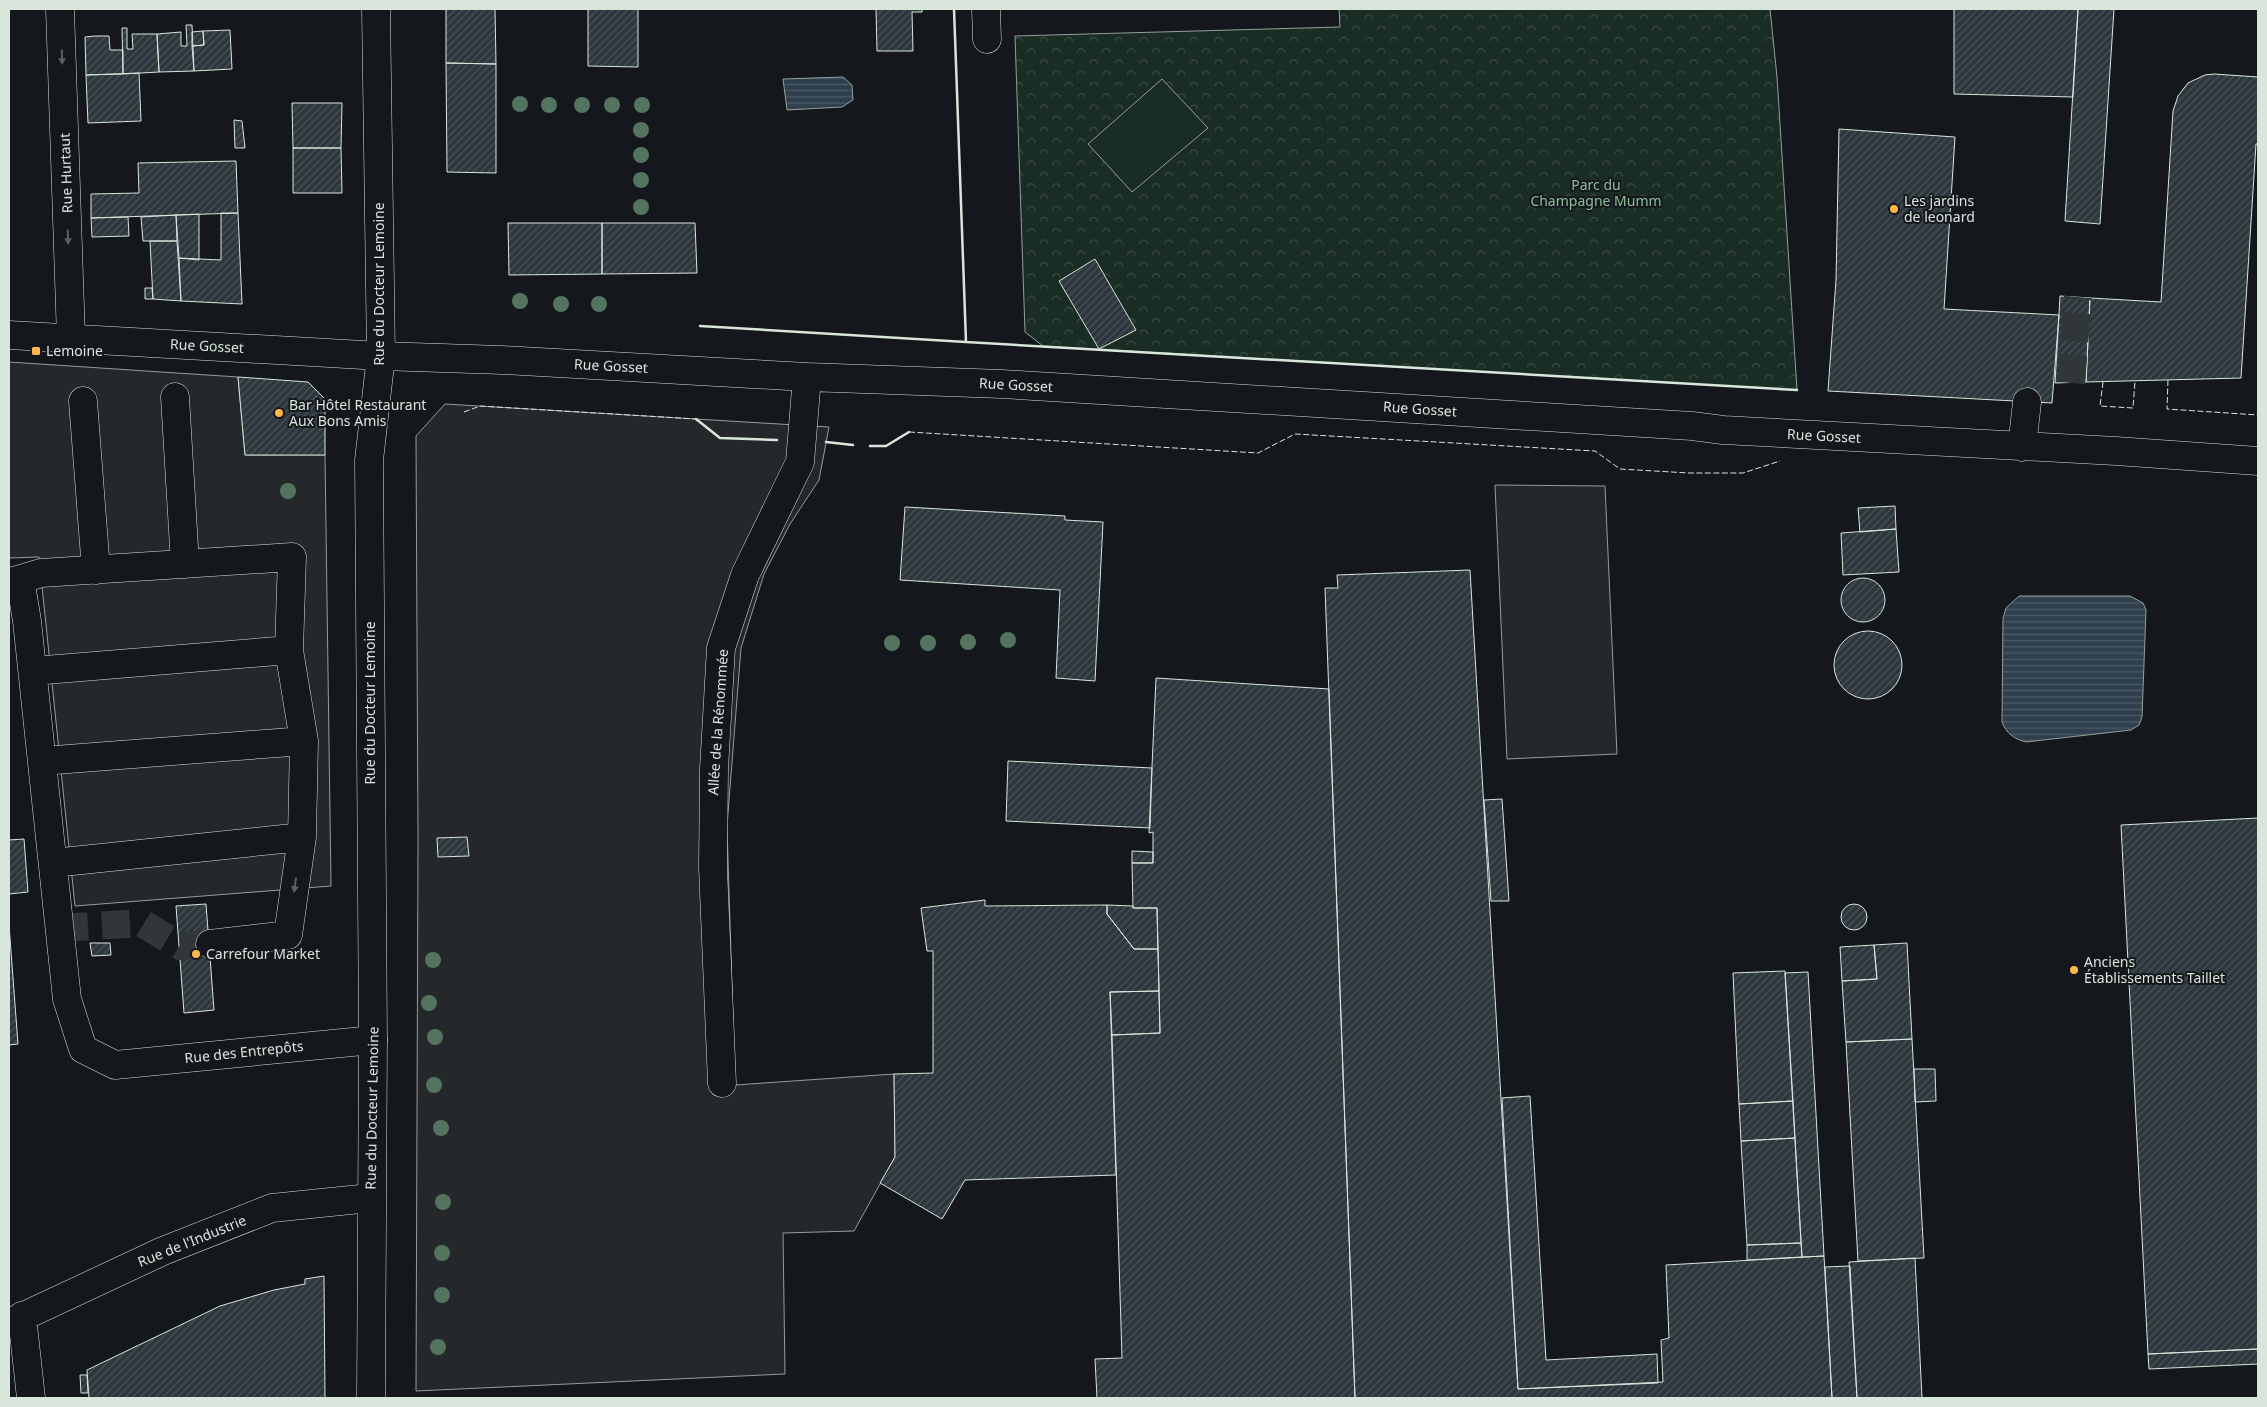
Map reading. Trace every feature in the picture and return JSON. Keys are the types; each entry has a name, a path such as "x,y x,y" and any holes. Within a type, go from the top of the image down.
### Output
{"street":[{"name":"Rue Hurtaut","path":"60,9 71,338"},
{"name":"Rue du Docteur Lemoine","path":"371,1398 370,1198 373,1040 369,460 381,356 376,9"},
{"path":"986,9 987,39"},
{"name":"Rue Gosset","path":"9,335 381,356 502,360 807,377 1061,387 1692,426 1723,430 2258,460"},
{"name":"Allée de la Rénommée","path":"722,1083 712,868 714,768 721,648 745,575 800,462 807,377"},
{"path":"176,397 186,564"},
{"path":"82,401 96,570"},
{"path":"2022,447 2027,402"},
{"path":"10,581 42,573 292,557 289,650 304,741 302,837 288,935 210,944"},
{"path":"10,581 22,590 33,671 53,863 302,837"},
{"path":"33,671 289,650"},
{"path":"42,761 304,741"},
{"name":"Rue des Entrepôts","path":"53,863 67,999 83,1049 115,1065 373,1040"},
{"name":"Rue de l'Industrie","path":"31,1398 16,1320 163,1251 272,1208 370,1198"}],"green space":[{"name":"Parc du Champagne Mumm","path":"1339,9 1770,9 1777,77 1797,390 1043,346 1025,332 1015,36 1340,27"},
{"path":"1162,79 1208,128 1132,192 1088,144"}],"shaded area":[{"path":"9,362 238,377 245,455 325,455 331,886 75,906 39,557 9,558"},
{"path":"445,404 829,427 819,480 790,524 764,574 741,648 727,826 735,1085 894,1074 895,1157 854,1231 783,1233 785,1374 416,1391 418,839 416,436"},
{"path":"1495,485 1605,486 1617,754 1507,759"}],"water":[{"path":"843,77 852,85 853,100 842,107 787,110 783,79"},
{"path":"2019,596 2130,596 2143,603 2146,610 2142,717 2139,725 2131,730 2026,742 2008,732 2002,722 2003,618 2006,608"}],"building":[{"path":"446,9 495,9 496,64 446,63"},
{"path":"588,9 638,9 638,67 588,66"},
{"path":"876,9 922,9 922,12 912,12 913,51 877,51"},
{"path":"1954,9 2078,9 2073,97 1954,94"},
{"path":"2078,9 2114,9 2100,224 2065,221"},
{"path":"186,25 192,25 194,71 159,72 157,34 181,32 181,46 187,46"},
{"path":"122,28 127,28 127,49 133,49 132,34 157,34 159,72 123,74"},
{"path":"230,30 232,69 194,71 192,46 204,45 203,31"},
{"path":"203,31 204,45 192,46 192,32"},
{"path":"109,36 110,50 123,50 123,74 86,75 85,37"},
{"path":"446,63 496,64 496,173 447,172"},
{"path":"139,73 141,121 88,123 86,75"},
{"path":"2205,75 2258,77 2258,144 2256,144 2241,378 2086,382 2090,298 2161,302 2173,111 2178,96 2188,83"},
{"path":"292,103 342,103 341,148 293,148"},
{"path":"234,120 242,121 245,148 235,148"},
{"name":"Les jardins de leonard","path":"1839,129 1955,137 1944,309 2059,315 2052,403 1828,391 1836,280"},
{"path":"293,148 341,148 342,193 293,193"},
{"path":"236,161 238,213 91,218 91,194 139,193 138,163"},
{"path":"221,213 238,213 242,304 181,301 179,258 221,260"},
{"path":"199,214 199,260 179,258 176,215"},
{"path":"176,215 177,241 143,241 141,217"},
{"path":"128,217 129,236 92,237 91,218"},
{"path":"508,223 602,223 602,274 509,275"},
{"path":"602,223 695,223 697,273 602,274"},
{"path":"150,241 177,241 181,301 153,299"},
{"path":"1095,259 1136,330 1099,349 1059,281"},
{"path":"145,288 152,288 153,299 145,299"},
{"path":"2060,296 2090,298 2086,382 2055,383"},
{"path":"238,377 308,382 325,399 325,455 245,455"},
{"path":"1895,506 1896,529 1860,532 1858,508"},
{"path":"905,507 1065,516 1065,520 1103,522 1095,681 1056,678 1060,590 900,580"},
{"path":"1896,529 1899,572 1843,575 1841,533"},
{"path":"1470,570 1518,1389 1663,1382 1661,1340 1669,1338 1666,1265 1824,1256 1832,1398 1355,1398 1325,588 1338,588 1337,575"},
{"path":"1863,578 1875,582 1881,588 1885,600 1881,612 1875,618 1863,622 1851,618 1845,612 1841,600 1845,588 1851,582"},
{"path":"1861,631 1875,631 1887,636 1897,646 1902,658 1902,672 1897,684 1887,694 1875,699 1861,699 1849,694 1839,684 1834,672 1834,658 1839,646 1849,636"},
{"path":"1156,678 1329,689 1355,1398 1097,1398 1095,1359 1122,1358 1112,1035 1160,1033 1157,908 1133,908 1132,863 1153,863 1153,832 1149,833"},
{"path":"1008,761 1152,768 1150,828 1006,821"},
{"path":"1502,799 1509,901 1491,901 1484,800"},
{"path":"2258,818 2258,1349 2148,1354 2121,825"},
{"path":"467,837 469,856 438,857 437,838"},
{"path":"24,839 28,892 9,894 9,840"},
{"path":"1132,851 1153,852 1153,863 1132,863"},
{"path":"985,900 985,906 1107,905 1107,914 1134,949 1158,949 1159,991 1110,992 1116,1175 965,1180 942,1219 880,1183 895,1157 894,1074 933,1073 933,951 927,951 921,908"},
{"path":"206,904 214,1010 184,1013 176,906"},
{"path":"1854,904 1863,908 1867,917 1863,926 1854,930 1845,926 1841,917 1845,908"},
{"path":"1107,905 1157,908 1158,949 1134,949 1107,914"},
{"path":"9,925 18,1044 9,1045"},
{"path":"90,943 110,943 111,955 92,956"},
{"path":"1907,943 1912,1039 1846,1042 1842,981 1877,979 1874,945"},
{"path":"1874,945 1877,979 1842,981 1840,947"},
{"path":"1785,971 1793,1101 1739,1104 1733,973"},
{"path":"1808,972 1824,1256 1802,1257 1785,973"},
{"path":"1159,991 1160,1033 1112,1035 1110,992"},
{"path":"1912,1039 1924,1258 1858,1261 1846,1042"},
{"path":"1914,1069 1935,1069 1936,1101 1915,1102"},
{"path":"1530,1096 1546,1360 1657,1354 1658,1383 1518,1389 1502,1098"},
{"path":"1793,1101 1795,1138 1741,1141 1739,1104"},
{"path":"1795,1138 1801,1243 1747,1245 1741,1141"},
{"path":"1801,1243 1802,1257 1747,1260 1747,1245"},
{"path":"1915,1258 1922,1398 1857,1398 1849,1262"},
{"path":"1850,1266 1857,1398 1832,1398 1825,1267"},
{"path":"324,1276 325,1398 89,1398 87,1370 220,1306 274,1290 305,1284 305,1279"},
{"path":"2258,1349 2258,1364 2149,1369 2148,1354"},
{"path":"80,1375 87,1375 88,1393 81,1393"}],"tunnel":[{"path":"2071,383 2078,297"},
{"path":"60,928 142,923 180,946 210,944"}],"fence":[{"path":"2168,380 2167,409 2258,415"},
{"path":"2103,382 2100,406 2133,408 2135,381"},
{"path":"464,412 480,406 696,419"},
{"path":"909,432 1258,453 1295,434 1595,451 1620,469 1689,473 1743,473 1780,461"}],"wall":[{"path":"700,326 966,342 954,9"},
{"path":"966,342 1797,390"},
{"path":"696,419 720,438 777,440"},
{"path":"870,446 886,446 909,432"},
{"path":"826,442 853,445"}],"place":[{"name":"Les jardins de leonard","path":"1894,209"},
{"name":"Lemoine","path":"36,351"},
{"name":"Bar Hôtel Restaurant Aux Bons Amis","path":"279,413"},
{"name":"Carrefour Market","path":"196,954"},
{"name":"Anciens Établissements Taillet","path":"2074,970"}]}
